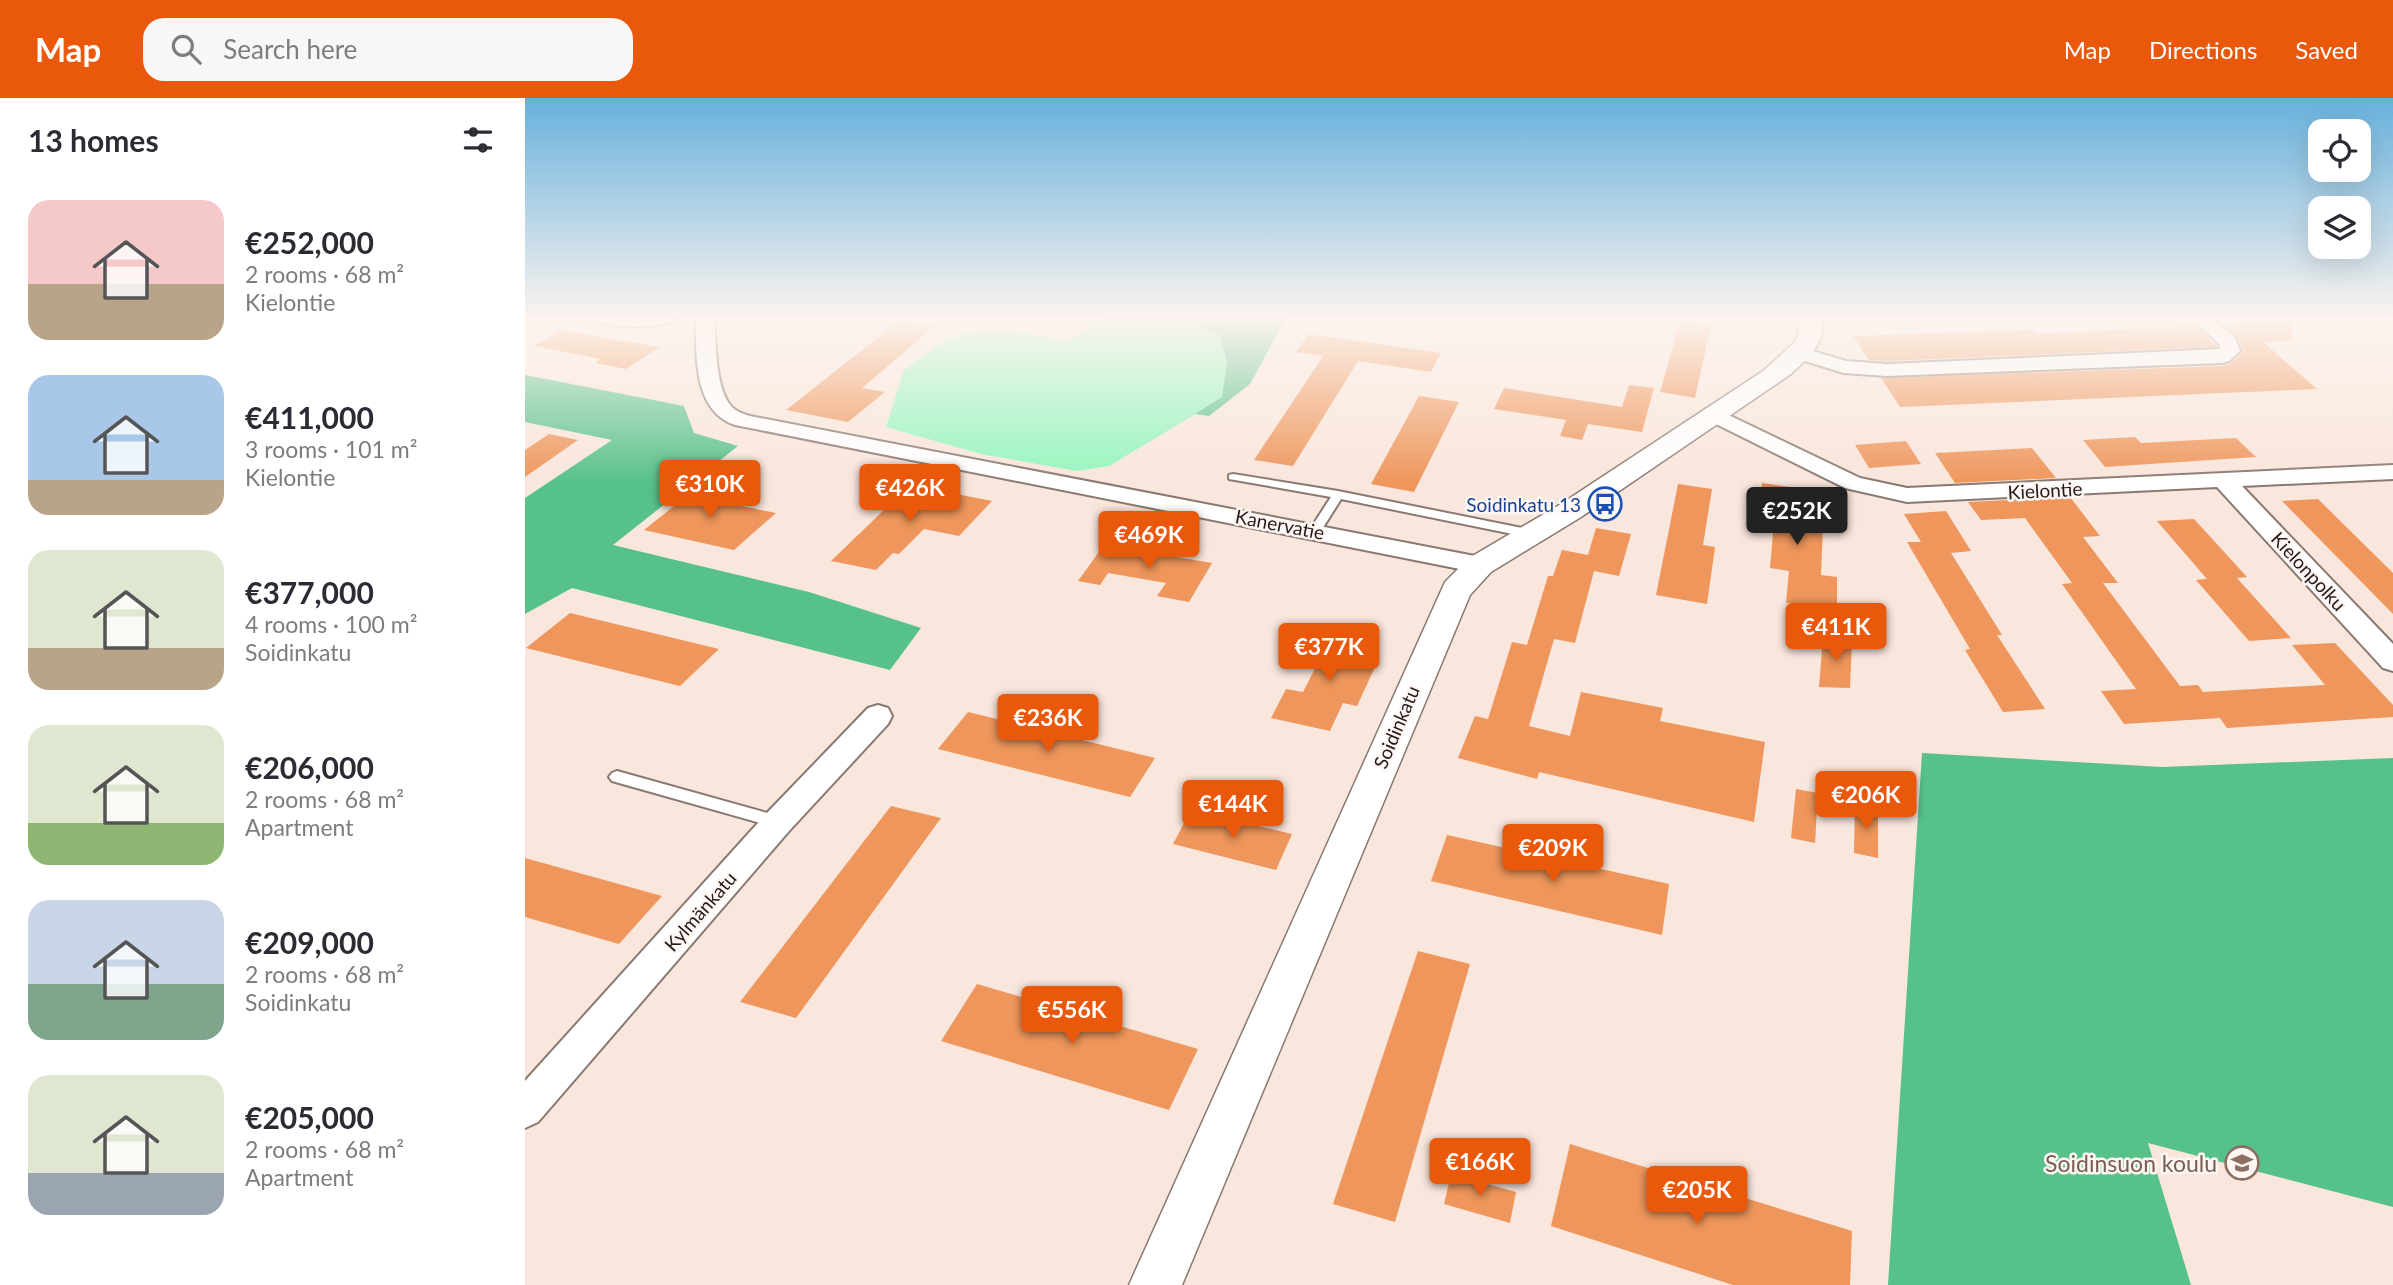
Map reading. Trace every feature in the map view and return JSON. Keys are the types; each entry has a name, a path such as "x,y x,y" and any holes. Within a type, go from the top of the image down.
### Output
{"street":[{"name":"Kanervatie","path":"713,373 720,406 731,417 803,434 1480,565"},
{"name":"Soidinkatu","path":"1155,1285 1456,590 1480,565 1532,534 1714,414 1771,373"},
{"name":"Kielontie","path":"1714,414 1853,483 1907,495 2393,472"},
{"name":"Kielonpolku","path":"2224,481 2393,661"},
{"name":"Kylmänkatu","path":"525,1109 778,822 878,716"}],"lane":[{"path":"1233,477 1532,534"},
{"path":"1315,531 1338,495"},
{"path":"617,778 778,822"}],"green space":[{"path":"903,373 1226,373 1222,398 1109,466 1077,471 981,454 886,427"},
{"path":"1225,373 1256,373 1250,384 1209,416 1195,414 1222,397"},
{"path":"525,375 684,406 694,433 738,446 613,545 809,592 921,628 890,670 572,588 525,614 525,498 612,440 525,422"},
{"path":"1922,753 2162,767 2393,758 2393,1207 2148,1143 2191,1285 1888,1285"}],"building":[{"path":"832,373 879,373 862,388 885,392 848,422 786,410"},
{"path":"1311,373 1350,373 1293,466 1254,460"},
{"path":"1665,373 1700,373 1695,398 1660,392"},
{"path":"2012,373 2299,373 2317,389 1900,407 1881,378"},
{"path":"1629,385 1654,388 1642,432 1588,424 1582,440 1560,436 1566,420 1494,409 1504,388 1622,407"},
{"path":"1419,396 1459,402 1414,492 1371,484"},
{"path":"549,434 578,440 525,477 525,450"},
{"path":"2135,437 2141,443 2236,438 2256,457 2105,467 2083,440"},
{"path":"1906,441 1921,464 1869,468 1855,445"},
{"path":"2032,448 2056,478 1955,483 1935,453"},
{"path":"1762,483 1805,489 1803,523 1823,526 1821,575 1837,577 1837,607 1786,603 1789,571 1770,568 1774,521 1758,518"},
{"path":"1678,484 1712,489 1703,545 1715,547 1707,604 1656,595"},
{"path":"910,485 992,501 959,536 924,529 899,554 893,553 876,570 831,561"},
{"path":"699,486 727,492 716,501 776,513 734,550 644,530"},
{"path":"2070,497 2100,536 2083,537 2118,583 2103,583 2180,686 2198,685 2203,692 2325,685 2292,645 2335,643 2393,705 2393,717 2227,728 2220,718 2124,724 2101,691 2136,689 2062,584 2072,583 2025,518 1981,520 1968,502"},
{"path":"2318,499 2393,573 2393,614 2282,501"},
{"path":"1946,511 1971,551 1951,553 2002,635 1997,635 2045,709 2003,712 1965,650 1970,649 1907,542 1921,542 1904,514"},
{"path":"2194,519 2247,577 2237,578 2291,638 2249,641 2196,580 2207,579 2157,521"},
{"path":"1596,528 1631,534 1619,576 1594,571 1575,643 1554,639 1529,726 1570,736 1581,692 1663,708 1660,721 1765,742 1754,822 1539,772 1537,779 1458,758 1475,716 1488,719 1512,642 1527,645 1548,576 1553,576 1562,550 1588,555"},
{"path":"1104,545 1212,563 1189,602 1157,596 1166,583 1108,573 1100,585 1078,581"},
{"path":"570,613 719,649 680,686 526,648"},
{"path":"1324,630 1372,640 1361,664 1375,667 1357,706 1343,703 1330,731 1271,718 1286,689 1303,692 1323,653 1313,651"},
{"path":"1823,636 1852,642 1850,688 1819,687"},
{"path":"968,712 1155,758 1130,797 938,749"},
{"path":"1796,789 1818,793 1815,843 1791,838"},
{"path":"1855,803 1878,808 1878,858 1854,853"},
{"path":"891,806 941,818 796,1018 740,1002"},
{"path":"1191,810 1292,834 1276,870 1173,844"},
{"path":"1447,835 1669,884 1662,935 1431,881"},
{"path":"525,858 662,896 619,944 525,917"},
{"path":"1418,951 1470,964 1395,1222 1333,1204"},
{"path":"977,984 1198,1049 1169,1110 941,1041"},
{"path":"1570,1144 1852,1231 1850,1285 1733,1285 1551,1226"},
{"path":"1451,1174 1516,1192 1510,1223 1444,1204"}],"place":[{"name":"Soidinkatu 13","path":"1605,504"},
{"name":"Soidinsuon koulu","path":"2242,1163"}]}
